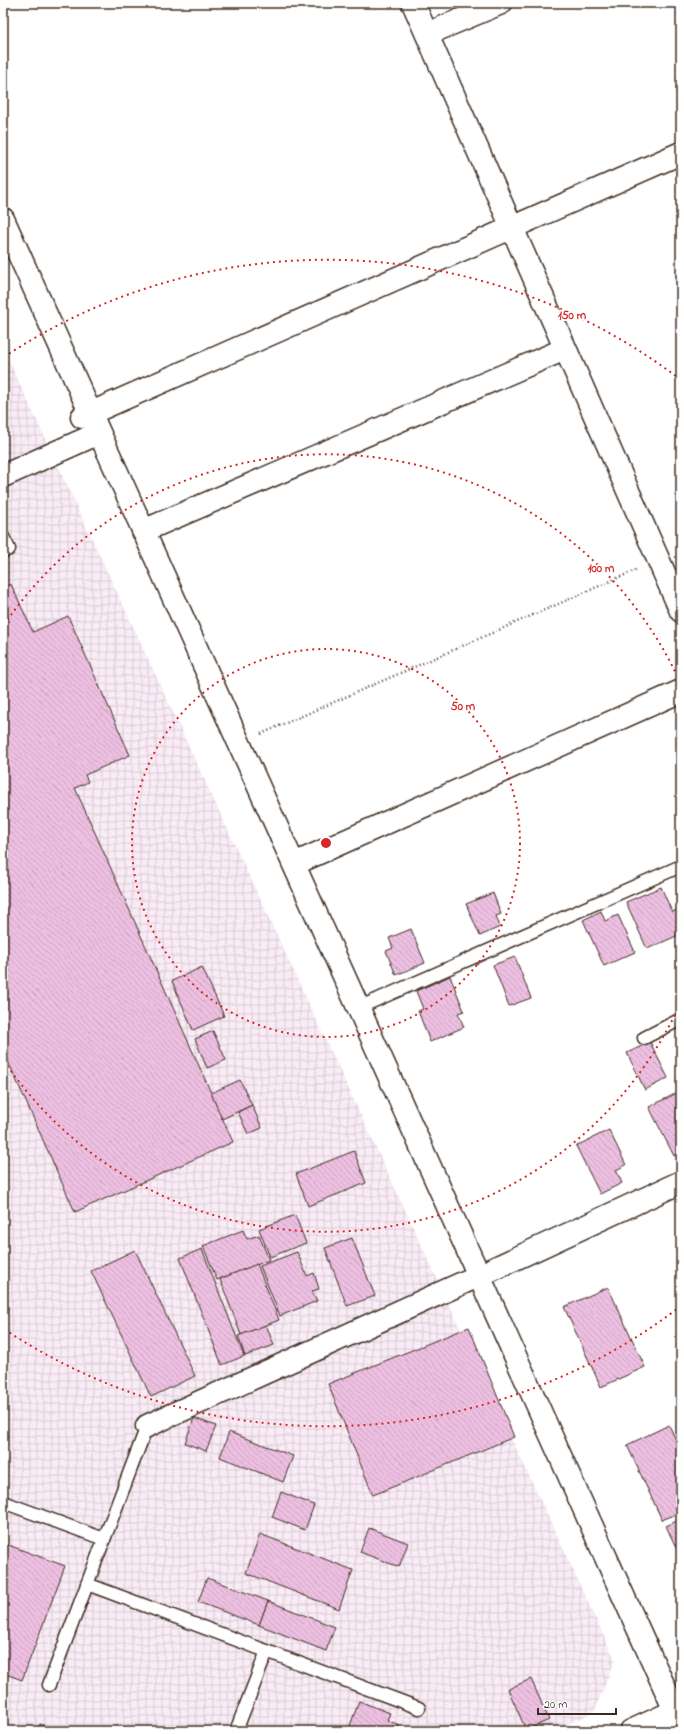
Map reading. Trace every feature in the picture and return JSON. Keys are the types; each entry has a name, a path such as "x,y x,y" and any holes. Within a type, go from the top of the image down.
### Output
{"street":[{"path":"413,3 681,611"},
{"path":"427,34 501,3"},
{"path":"86,415 681,153"},
{"path":"3,219 86,415 99,433 478,1276 679,1714 631,1731"},
{"path":"143,531 566,349"},
{"path":"3,476 99,433"},
{"path":"294,864 681,690"},
{"path":"147,1426 681,1182"}],"lane":[{"path":"3,536 9,550 3,552"},
{"path":"358,1008 681,866"},
{"path":"644,1038 680,1023"},
{"path":"49,1685 147,1426"},
{"path":"3,1502 104,1539"},
{"path":"87,1584 419,1708"},
{"path":"236,1731 267,1651"}],"path":[{"path":"239,743 659,561"}],"shaded area":[{"path":"3,348 615,1660 594,1712 553,1731 3,1731"}],"building":[{"path":"11,584 33,632 68,616 130,755 85,775 88,782 75,788 233,1142 75,1212 3,1050 3,588"},
{"path":"661,887 672,912 677,910 681,920 681,934 647,949 626,902"},
{"path":"493,893 501,914 496,916 500,927 480,936 466,904"},
{"path":"601,911 605,921 618,915 635,952 604,966 583,920"},
{"path":"411,929 425,963 396,975 386,951 393,948 389,938"},
{"path":"515,957 531,998 509,1006 493,965"},
{"path":"202,967 224,1016 193,1030 172,981"},
{"path":"450,976 464,1011 458,1013 464,1027 430,1042 418,1011 423,1009 416,991"},
{"path":"213,1031 226,1060 207,1068 195,1039"},
{"path":"650,1042 668,1078 645,1090 627,1053"},
{"path":"240,1080 252,1105 222,1119 211,1093"},
{"path":"681,1091 681,1152 674,1156 649,1107"},
{"path":"252,1105 262,1128 248,1134 238,1112"},
{"path":"609,1130 626,1165 616,1170 622,1183 600,1194 576,1146"},
{"path":"354,1151 366,1183 308,1206 296,1174"},
{"path":"295,1215 306,1243 270,1257 259,1229"},
{"path":"243,1230 247,1239 259,1235 269,1260 217,1280 203,1246"},
{"path":"352,1238 375,1296 347,1306 325,1248"},
{"path":"202,1249 244,1356 222,1365 180,1258"},
{"path":"135,1250 195,1376 151,1397 91,1271"},
{"path":"297,1252 307,1276 314,1273 319,1289 312,1291 317,1301 280,1316 260,1266"},
{"path":"257,1264 279,1320 241,1335 220,1279"},
{"path":"608,1287 645,1367 601,1387 564,1307"},
{"path":"266,1325 274,1345 245,1356 238,1336"},
{"path":"469,1327 514,1437 373,1495 328,1384"},
{"path":"194,1418 216,1426 206,1451 185,1443"},
{"path":"669,1425 681,1451 681,1512 662,1520 627,1445"},
{"path":"229,1432 293,1456 283,1482 220,1457"},
{"path":"281,1492 314,1505 305,1530 272,1517"},
{"path":"681,1519 681,1558 666,1526"},
{"path":"369,1528 408,1543 399,1567 360,1552"},
{"path":"260,1534 353,1570 339,1609 246,1573"},
{"path":"3,1543 65,1566 22,1680 3,1673"},
{"path":"207,1578 268,1601 259,1625 198,1602"},
{"path":"268,1601 335,1627 326,1651 259,1625"},
{"path":"531,1679 549,1720 526,1730 508,1689"},
{"path":"359,1701 390,1713 387,1720 399,1725 397,1731 348,1731"},
{"path":"40,1724 59,1731 38,1731"}]}
